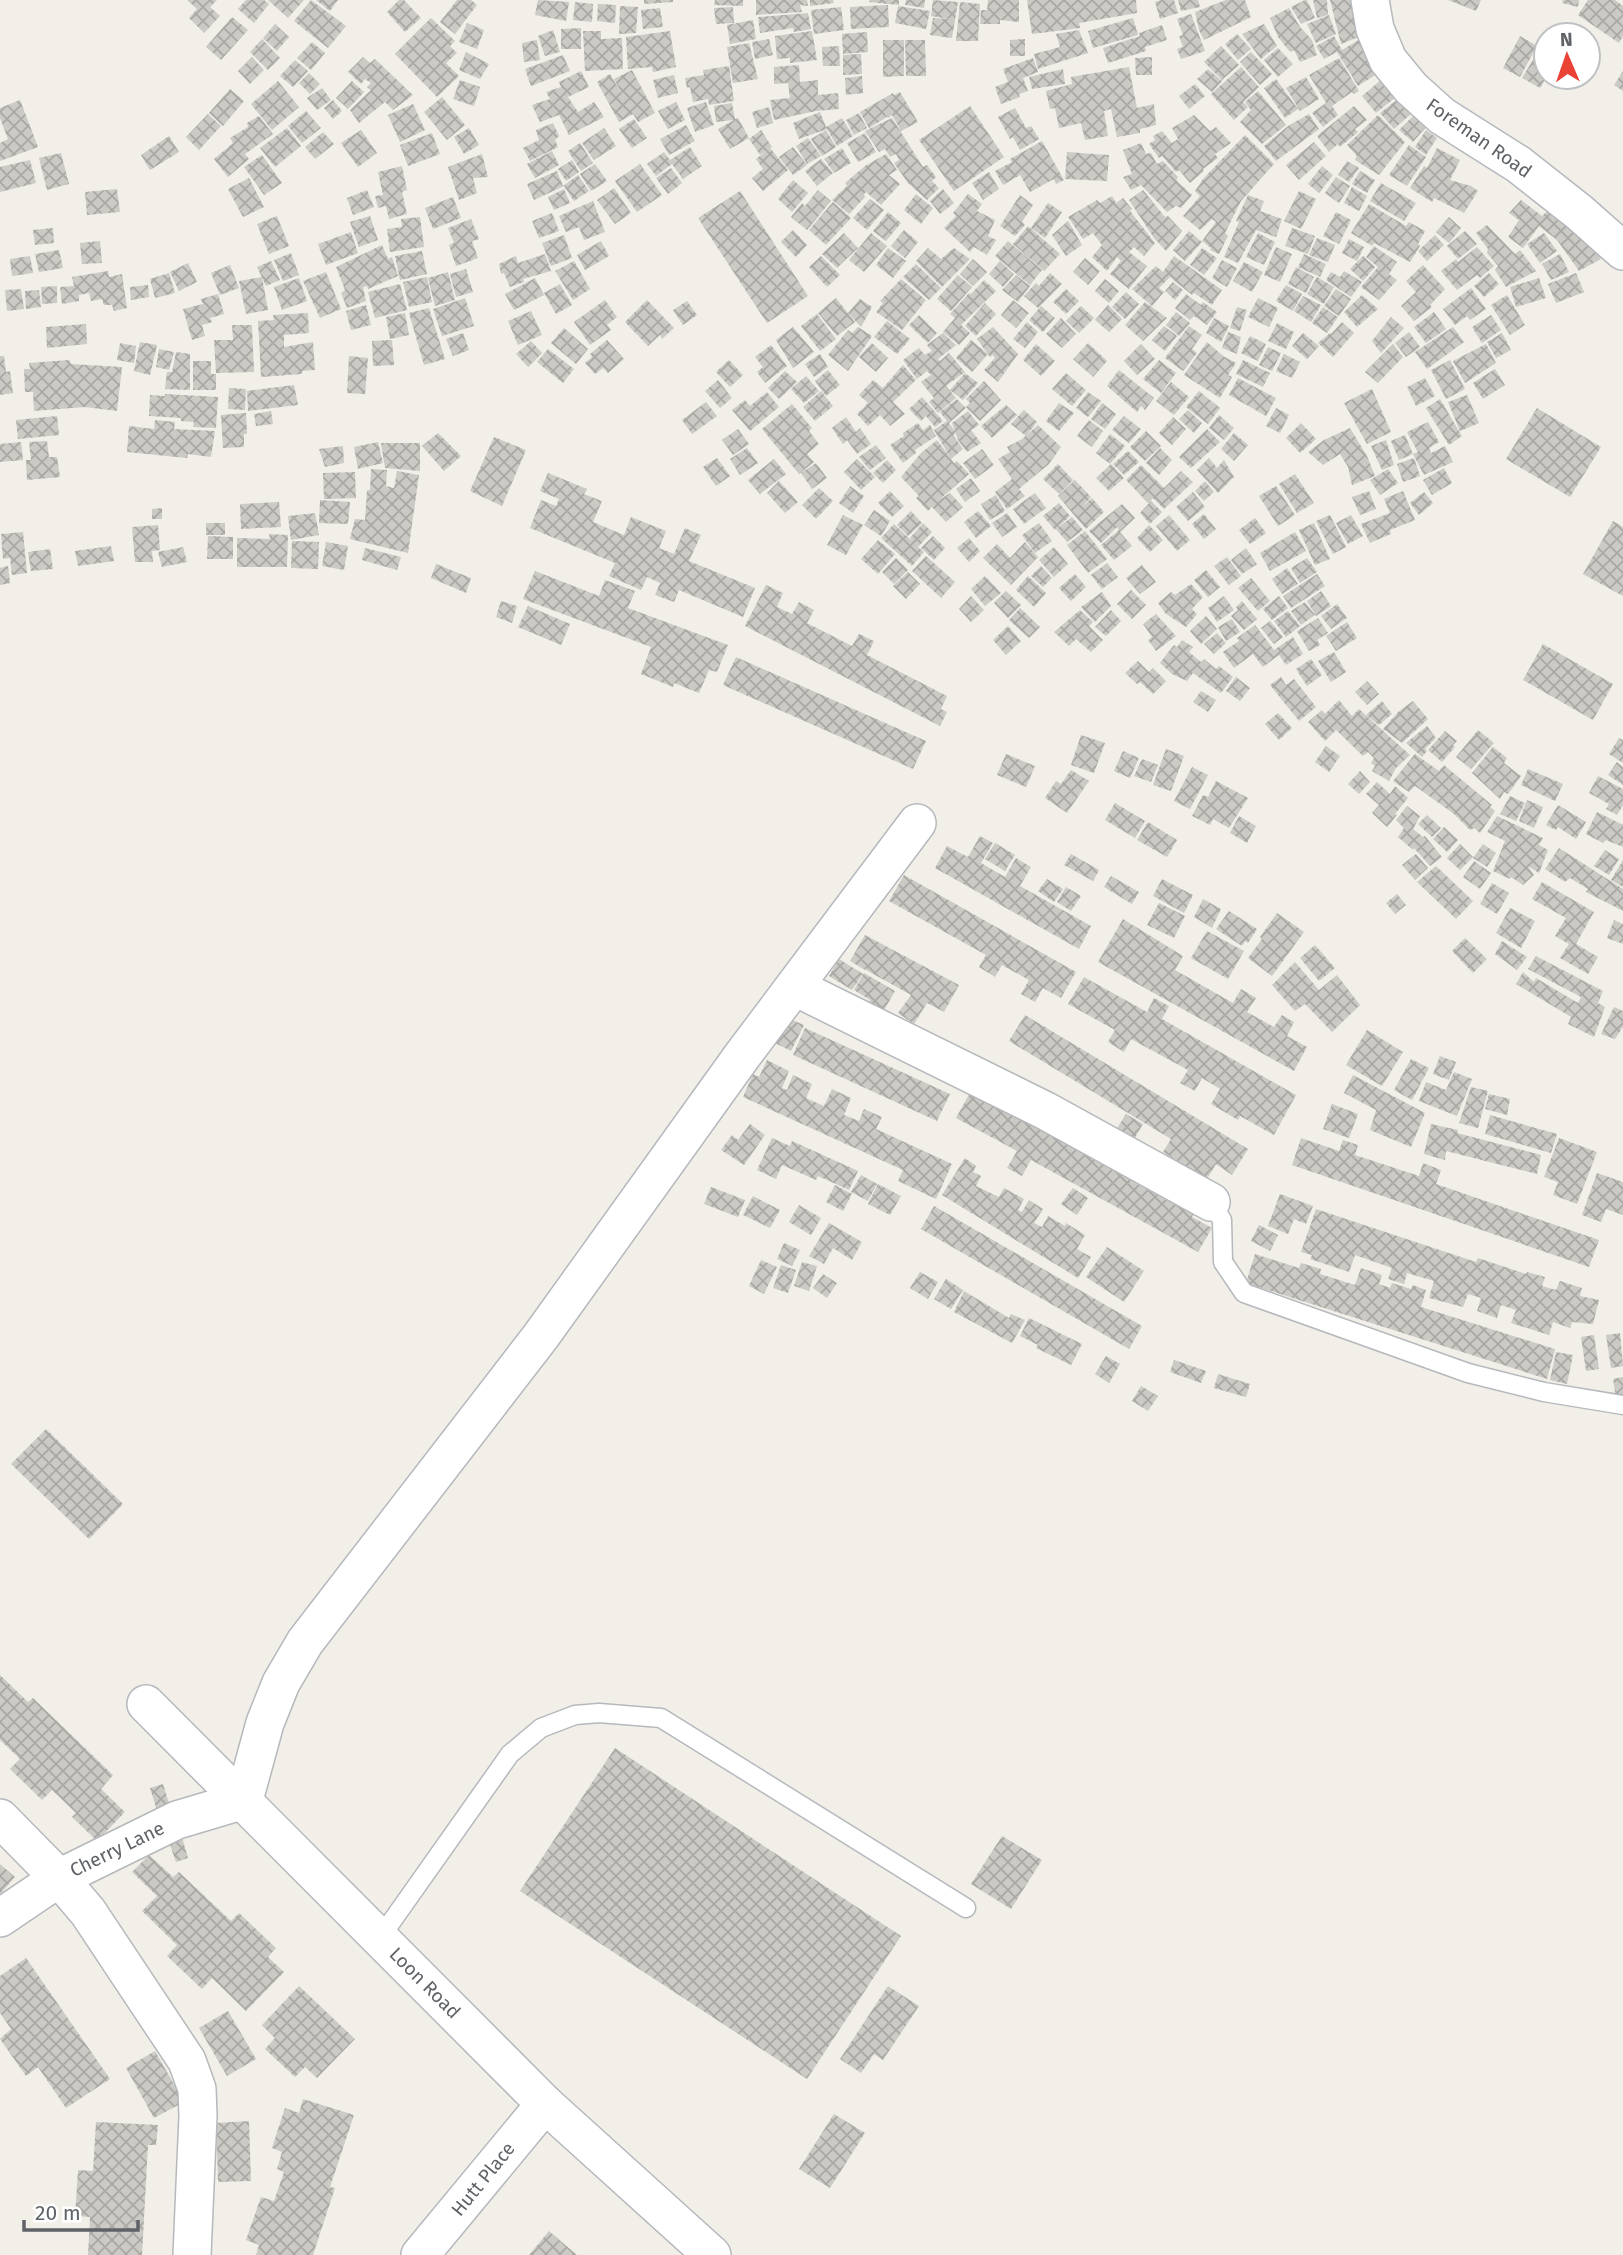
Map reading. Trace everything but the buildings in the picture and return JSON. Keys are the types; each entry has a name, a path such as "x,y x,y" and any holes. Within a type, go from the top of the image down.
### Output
{"street":[{"name":"Foreman Road","path":"1370,0 1376,29 1388,60 1411,88 1442,116 1518,164 1623,251"},
{"path":"243,1800 265,1723 281,1683 305,1642 541,1336 742,1056 917,823"},
{"path":"795,987 1046,1111 1211,1202"},
{"name":"Loon Road","path":"146,1704 545,2104 712,2255"},
{"name":"Cherry Lane","path":"0,1918 59,1878 177,1820 243,1800"},
{"path":"0,1818 88,1912 187,2061 197,2089 198,2116 192,2255"},
{"name":"Hutt Place","path":"421,2255 545,2104"}],"lane":[{"path":"1211,1202 1222,1220 1223,1262 1244,1293 1468,1373 1544,1392 1623,1405"},
{"path":"380,1938 510,1755 541,1728 575,1715 598,1713 661,1718 966,1908"}]}
